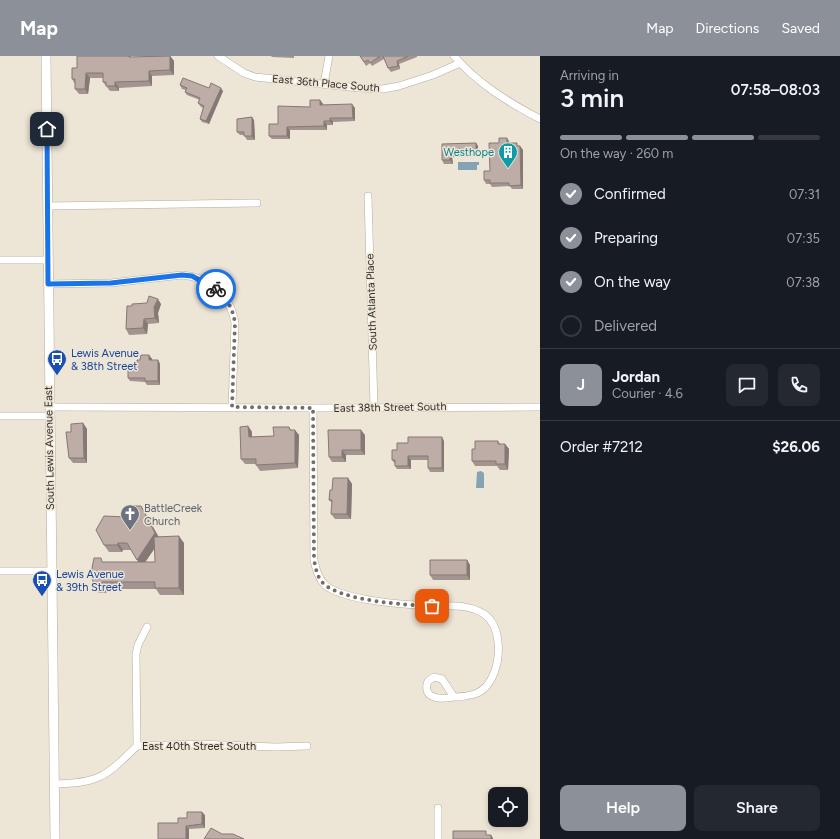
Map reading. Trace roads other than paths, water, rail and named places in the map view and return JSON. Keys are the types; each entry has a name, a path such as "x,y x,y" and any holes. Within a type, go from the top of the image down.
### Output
{"main road":[{"name":"South Lewis Avenue East","path":"46,56 55,839"}],"street":[{"name":"East 36th Place South","path":"218,56 244,73 255,77 359,88 383,89 433,76 460,63"},
{"path":"324,84 328,56"},
{"path":"454,56 485,85 508,102 540,119"},
{"name":"South Atlanta Place","path":"368,196 374,407"},
{"path":"48,206 257,203"},
{"path":"0,260 48,260"},
{"path":"48,284 111,283 182,275 192,276 204,281 218,290 227,300 233,311 235,323 232,407"},
{"name":"East 38th Street South","path":"0,416 49,411 232,407 313,408 540,406"},
{"path":"313,408 314,560 320,579 332,590 348,596 419,605 470,607 485,614 493,624 498,634 499,651 492,676 484,688 476,694 454,697"},
{"path":"0,571 51,571"},
{"path":"137,746 136,654 138,645 147,627"},
{"name":"East 40th Street South","path":"54,784 84,783 94,780 114,767 137,746 199,744 276,747 307,746"},
{"path":"438,808 438,839"}],"water":[{"path":"458,162 479,162 479,165 477,165 477,170 458,170"},
{"path":"481,471 484,473 484,488 476,488 477,472"}],"place":[{"name":"Westhope","path":"508,169"},
{"name":"Lewis Avenue & 38th Street","path":"57,376"},
{"name":"BattleCreek Church","path":"130,531"},
{"name":"Lewis Avenue & 39th Street","path":"42,597"}]}
